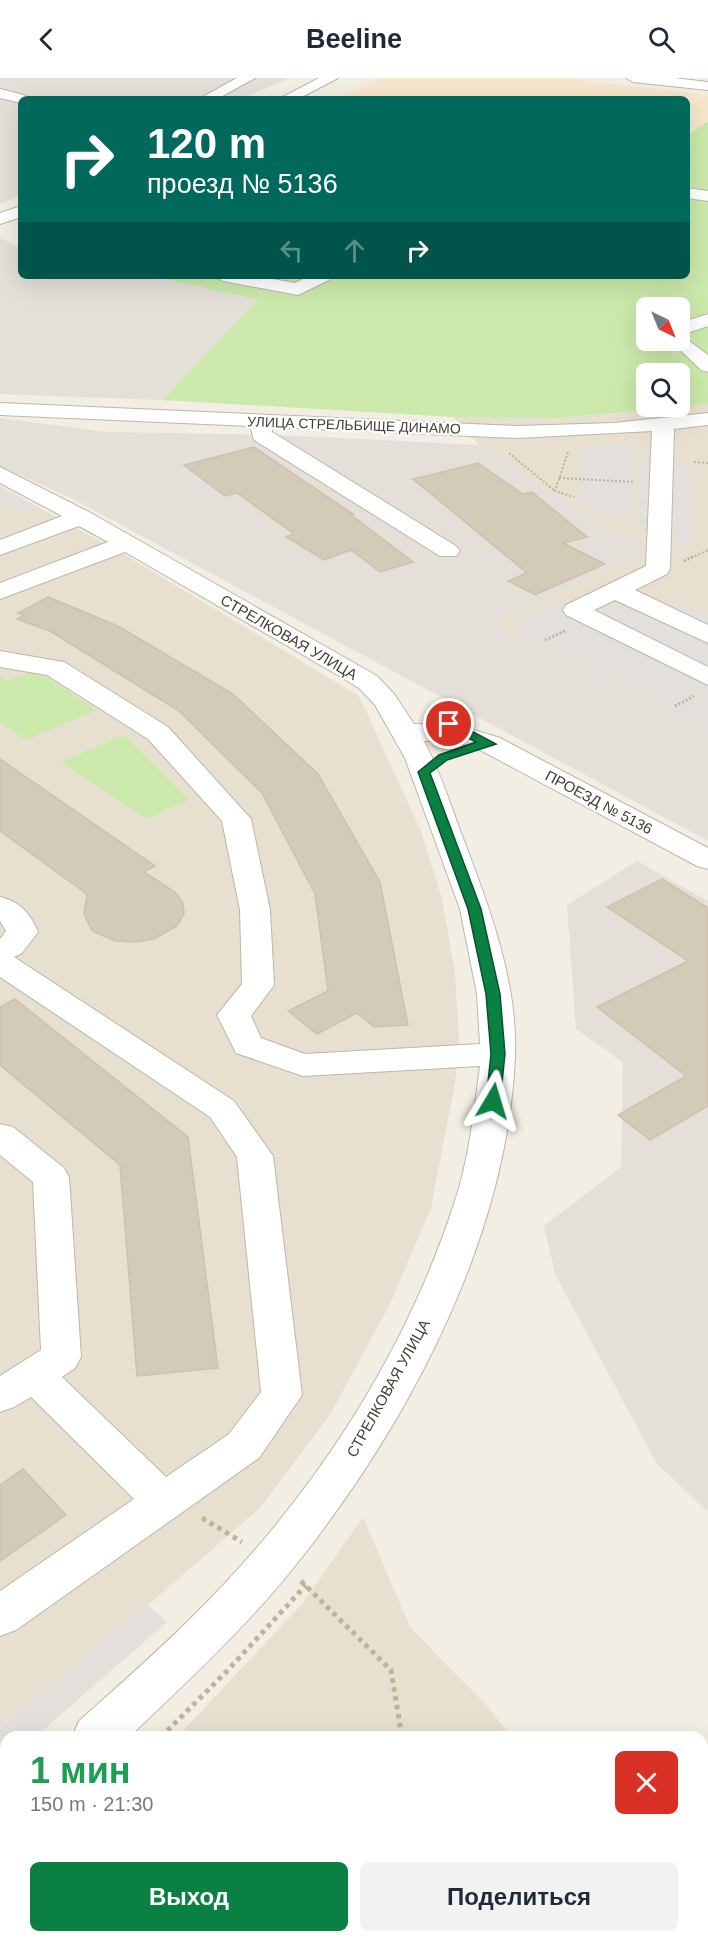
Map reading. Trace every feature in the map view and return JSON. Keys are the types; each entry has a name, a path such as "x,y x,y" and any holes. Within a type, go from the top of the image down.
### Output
{"street":[{"path":"212,96 248,78"},
{"path":"292,96 331,78"},
{"path":"633,78 708,86"},
{"path":"0,93 18,98"},
{"path":"690,193 708,196"},
{"path":"4,226 18,214"},
{"path":"240,279 298,289 317,279"},
{"path":"690,326 708,320"},
{"path":"690,350 708,366"},
{"name":"УЛИЦА СТРЕЛЬБИЩЕ ДИНАМО","path":"0,409 518,432 663,424 708,419"},
{"path":"260,421 262,435 448,551"},
{"path":"663,424 658,569 575,610 704,685"},
{"name":"СТРЕЛКОВАЯ УЛИЦА","path":"0,474 81,517 368,682 385,700 406,732 424,772 475,909 493,994 498,1054 490,1124 473,1203 425,1328 355,1451 290,1540 209,1631 102,1731"},
{"path":"7,539 81,517"},
{"path":"0,592 126,543"},
{"path":"617,591 708,635"},
{"path":"0,659 55,668 158,733 236,819 255,910 258,985 234,1015 248,1045 303,1065 498,1054"},
{"name":"ПРОЕЗД № 5136","path":"368,682 708,860"},
{"name":"ПРОЕЗД № 5136","path":"406,732 458,733 490,744"},
{"path":"424,772 443,757 473,746 490,744"},
{"path":"0,906 18,920 22,932 11,946 0,951"},
{"path":"0,967 6,964 222,1109 255,1156 282,1395 244,1446 0,1616"},
{"path":"0,1136 51,1177 61,1357 35,1376 0,1396"},
{"path":"35,1376 163,1501"}],"path":[{"path":"555,491 571,442"},
{"path":"503,448 555,491 574,496"},
{"path":"694,462 708,463"},
{"path":"559,478 662,484"},
{"path":"675,706 704,685"},
{"path":"163,1501 197,1515 273,1560 306,1585 391,1670 401,1731"},
{"path":"166,1731 228,1670 306,1585"}],"shaded area":[{"path":"0,78 289,78 248,96 18,96 18,196 0,204"},
{"path":"380,78 564,78 708,95 708,121 690,134 690,96 344,96"},
{"path":"0,238 18,247 18,279 164,279 258,300 162,400 0,394"},
{"path":"708,404 708,736 489,624 645,552 484,450 453,417 561,418 636,411 636,417 690,417 690,406"},
{"path":"0,418 108,432 279,435 479,445 646,552 490,624 708,736 708,841 75,500 0,466"},
{"path":"584,444 634,447 631,516 594,514 595,506 578,502"},
{"path":"640,459 655,460 653,526 637,525"},
{"path":"676,463 691,464 691,544 675,543"},
{"path":"0,486 127,556 359,696 421,831 442,899 455,974 459,1038 455,1083 431,1208 390,1304 331,1413 260,1508 148,1605 0,1727"},
{"path":"0,487 37,506 22,512 0,500"},
{"path":"607,592 657,616 685,603 708,614 708,732 515,635 528,628 515,622 559,602 572,608"},
{"path":"637,861 708,901 708,1512 657,1464 555,1274 544,1226 621,1167 623,1062 576,1029 567,905"},
{"path":"363,1517 410,1627 491,1710 507,1731 183,1731 302,1604"},
{"path":"148,1605 167,1622 42,1731 0,1731 0,1727"}],"green space":[{"path":"708,121 708,404 690,406 690,363 636,363 636,411 560,418 453,417 162,400 258,300 164,279 690,279 690,134"},
{"path":"35,670 96,710 26,740 0,722 0,676 9,681"},
{"path":"125,735 189,799 147,819 61,762"}],"building":[{"path":"254,447 353,514 350,514 413,562 380,572 351,550 324,560 286,537 294,534 237,493 225,496 184,465"},
{"path":"478,463 523,494 532,492 587,537 563,543 605,564 535,595 508,581 527,573 413,479"},
{"path":"48,597 118,626 233,694 318,774 380,882 408,1025 374,1027 357,1013 317,1034 288,1011 328,991 315,894 262,793 179,711 50,631 17,619 24,615 18,613"},
{"path":"0,759 155,866 144,872 175,892 183,903 184,914 177,926 154,939 135,942 115,941 92,931 84,914 87,894 0,831"},
{"path":"662,879 708,908 708,1106 650,1140 618,1115 686,1076 597,1007 688,961 607,907"},
{"path":"15,999 188,1137 218,1368 137,1376 120,1165 0,1065 0,1007"},
{"path":"23,1469 66,1515 0,1561 0,1485"}],"route":[{"path":"449,724 490,744 473,746 443,757 424,772 475,909 493,994 498,1054 493,1101"}]}
